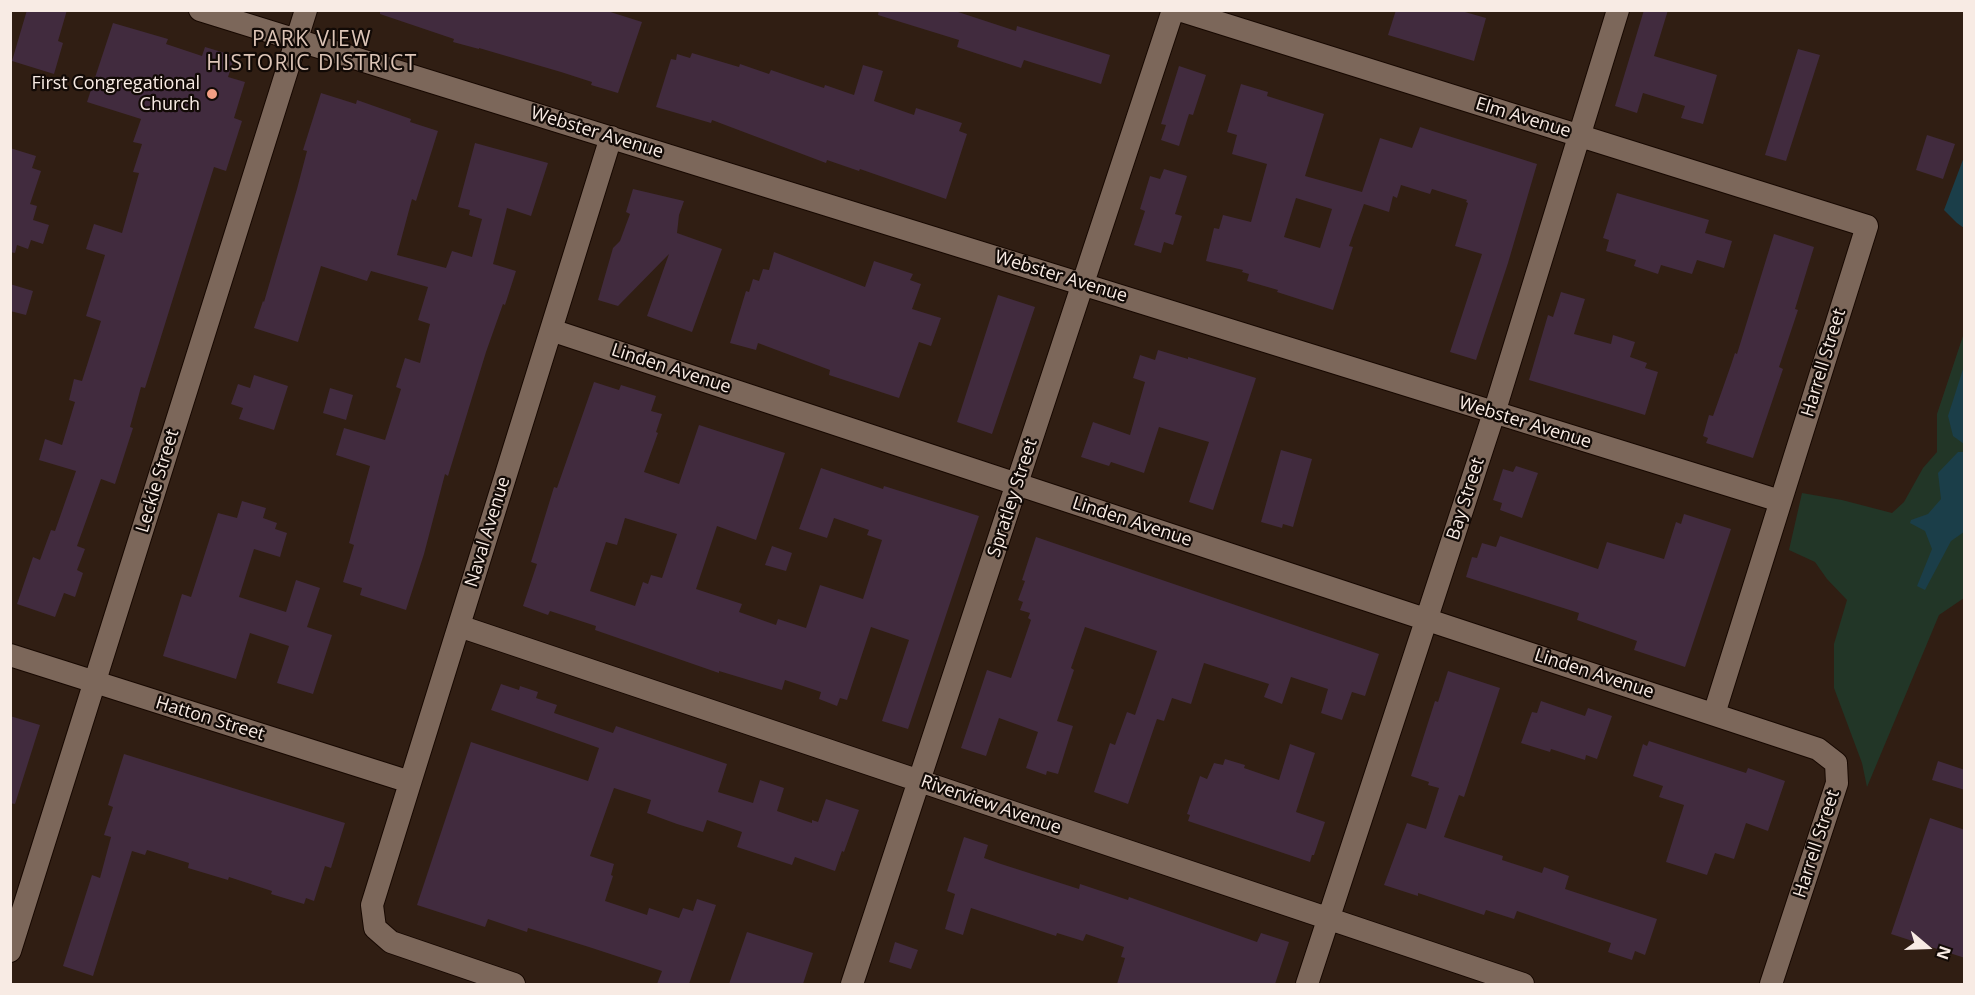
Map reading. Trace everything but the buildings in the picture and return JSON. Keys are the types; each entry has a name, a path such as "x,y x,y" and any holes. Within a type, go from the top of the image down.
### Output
{"street":[{"name":"Webster Avenue","path":"200,10 1780,501"},
{"name":"Leckie Street","path":"10,951 306,10"},
{"name":"Spratley Street","path":"852,984 1173,10"},
{"name":"Elm Avenue","path":"1179,10 1867,226"},
{"name":"Bay Street","path":"1307,984 1494,413 1618,10"},
{"name":"Naval Avenue","path":"514,984 391,942 375,928 372,905 611,138"},
{"name":"Harrell Street","path":"1780,501 1867,226"},
{"name":"Linden Avenue","path":"551,330 1714,714"},
{"path":"1714,714 1780,501"},
{"name":"Riverview Avenue","path":"459,626 1523,984"},
{"name":"Hatton Street","path":"10,656 410,782"},
{"name":"Harrell Street","path":"1714,714 1818,749 1836,763 1837,783 1771,984"}],"green space":[{"path":"1963,336 1964,490 1933,549 1964,532 1964,598 1939,615 1867,787 1862,763 1834,688 1834,644 1847,600 1815,562 1789,550 1802,493 1842,500 1892,513 1904,502 1923,468 1937,452 1937,414"}],"water":[{"path":"1964,157 1964,228 1944,210"},
{"path":"1964,366 1964,444 1953,436 1948,416"},
{"path":"1958,452 1964,452 1964,532 1951,541 1925,590 1917,586 1932,549 1925,531 1910,523 1911,520 1928,514 1941,499 1938,473"}],"place":[{"name":"First Congregational Church","path":"212,94"}],"district":[{"name":"PARK VIEW HISTORIC DISTRICT","path":"312,52"}]}
